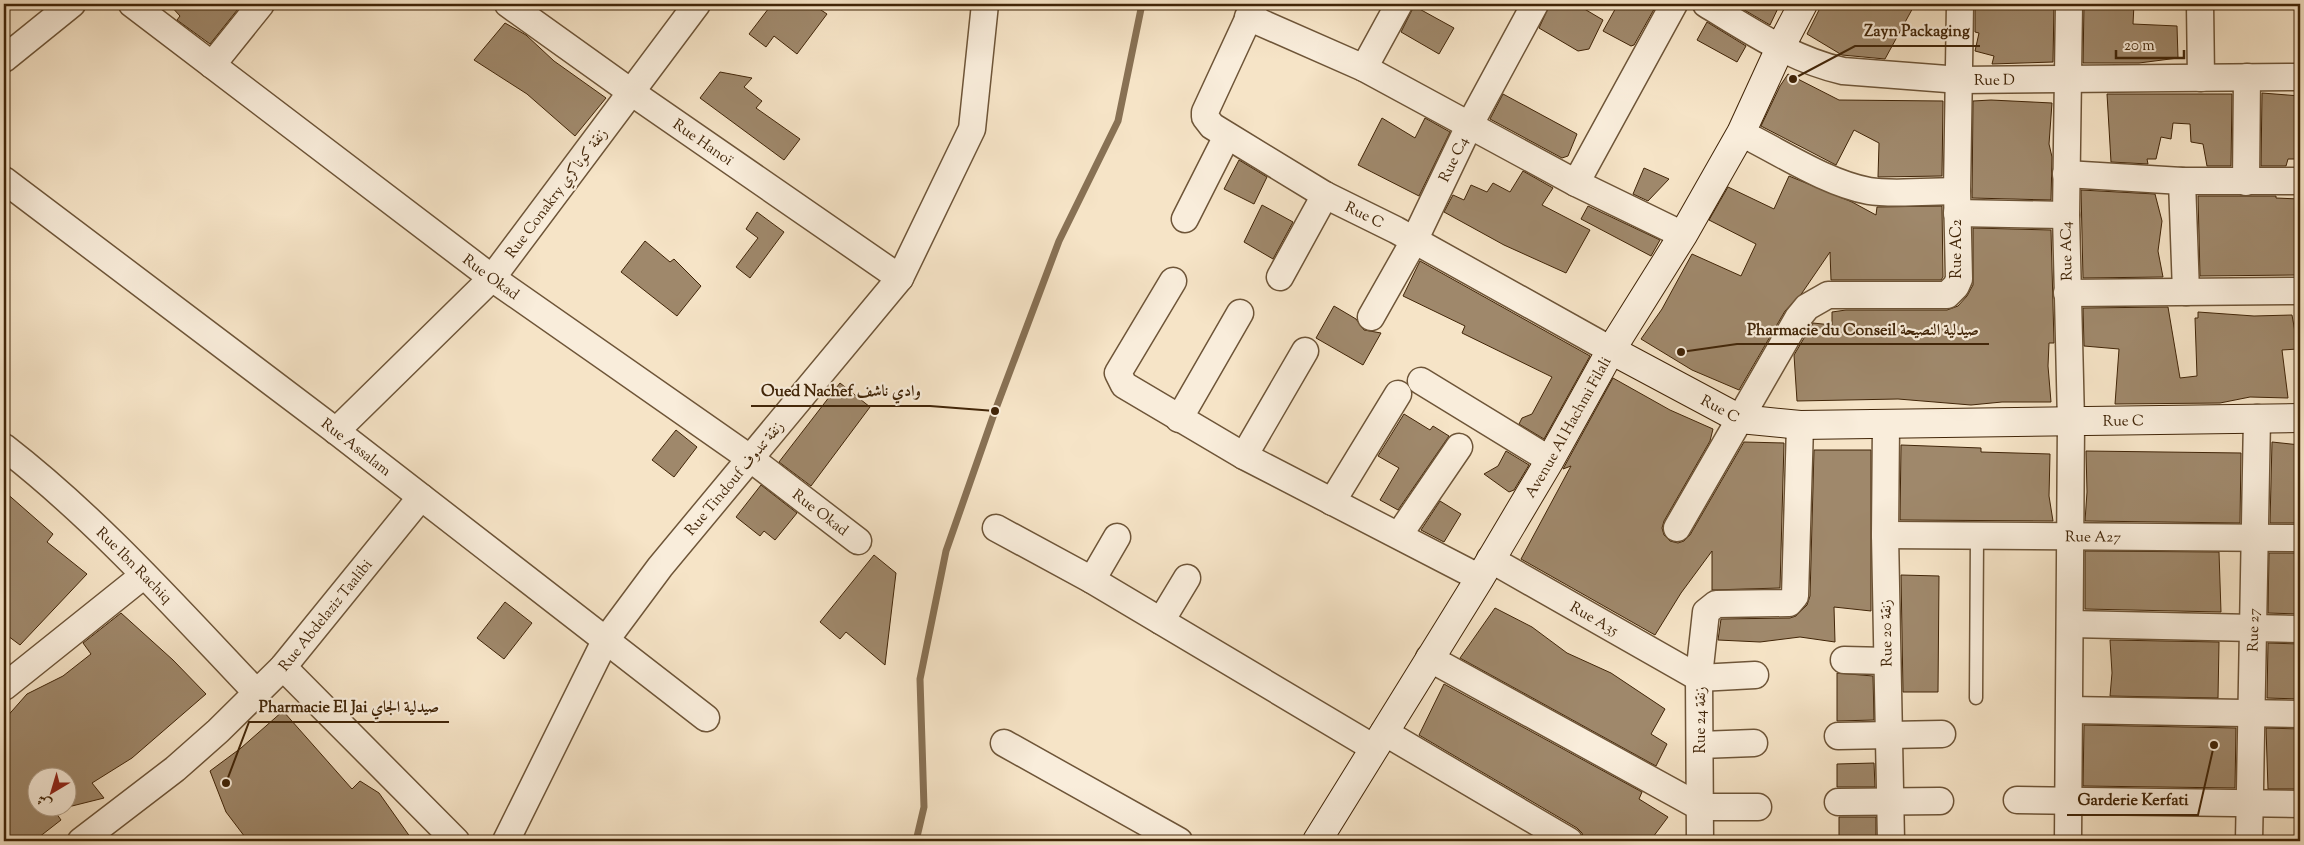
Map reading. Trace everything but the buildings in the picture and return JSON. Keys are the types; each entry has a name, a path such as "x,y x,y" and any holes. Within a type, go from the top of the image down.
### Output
{"street":[{"path":"4,58 72,4"},
{"name":"Rue Okad","path":"132,4 492,278 751,458 858,541"},
{"path":"212,65 261,4"},
{"name":"Rue Hanoï","path":"508,4 631,92 900,278"},
{"name":"Rue Conakry زنقة كوناكري","path":"336,431 492,278 698,4"},
{"name":"Rue Tindouf زنقة تندوف","path":"506,841 605,640 660,567 900,278 972,129 985,4"},
{"path":"1364,68 1399,4"},
{"name":"Rue C4","path":"1371,316 1414,242 1469,126 1535,4"},
{"path":"1576,183 1674,4"},
{"name":"Rue D","path":"1706,4 1780,48 1827,68 1843,71 1960,80 2300,77"},
{"name":"Avenue Al Hachmi Filali","path":"1317,841 1485,568 1550,460 1612,350 1683,235 1741,133 1780,48 1803,4"},
{"name":"Rue AC2","path":"1740,419 1798,318 1807,307 1828,295 1947,295 1956,286 1959,279 1957,202 1960,4"},
{"name":"Rue AC4","path":"2068,841 2071,422 2066,174 2069,4"},
{"path":"2200,4 2201,78"},
{"path":"1185,219 1220,131 1205,117 1205,112 1252,10 1364,68 1576,183 1683,235"},
{"path":"2246,182 2248,77"},
{"name":"Rue C","path":"1220,131 1325,195 1396,230 1414,242 1740,419 1800,425 1886,425 2300,418"},
{"path":"1741,133 1836,181 1871,192 2066,215"},
{"path":"2066,174 2182,181 2300,181"},
{"name":"Rue Assalam","path":"4,180 336,431 706,718"},
{"path":"2182,181 2186,292"},
{"path":"1280,277 1325,195"},
{"name":"Rue A35","path":"1173,281 1118,376 1124,385 1244,456 1332,502 1399,535 1485,568 1700,678"},
{"path":"2067,293 2300,291"},
{"path":"1179,419 1240,313"},
{"path":"1244,456 1305,351"},
{"path":"1421,381 1550,460"},
{"path":"1332,502 1398,394"},
{"name":"Rue 27","path":"2249,841 2257,418"},
{"path":"1677,528 1740,419"},
{"name":"Rue 24 زنقة","path":"1700,841 1700,678 1706,612 1716,604 1788,604 1795,596 1800,425"},
{"name":"Rue 20 زنقة","path":"1886,425 1884,535 1891,841"},
{"name":"Rue Ibn Rachiq","path":"4,447 86,518 144,575 256,692"},
{"path":"1399,535 1458,447"},
{"name":"Rue Abdelaziz Taalibi","path":"82,841 182,763 218,731 283,667 421,497"},
{"path":"996,528 1092,580 1161,621 1569,841"},
{"name":"Rue A27","path":"1884,535 2071,538 2300,538"},
{"path":"1092,580 1117,537"},
{"path":"8,677 144,575"},
{"path":"1161,621 1187,578"},
{"path":"2071,624 2300,629"},
{"path":"1430,658 1700,807 1758,807"},
{"path":"1844,660 1887,661"},
{"path":"283,667 456,841"},
{"path":"1700,678 1755,675"},
{"path":"2070,710 2300,714"},
{"path":"1838,736 1942,734"},
{"path":"1004,743 1178,841"},
{"path":"1700,745 1754,743"},
{"path":"2017,800 2300,804"},
{"path":"1838,802 1940,801"}],"lane":[{"path":"1976,698 1977,537"}],"waterway":[{"path":"916,841 924,807 920,679 946,551 995,411 1059,241 1118,121 1142,4"}],"place":[{"name":"Zayn Packaging","path":"1793,79"},
{"name":"Pharmacie du Conseil صيدلية النصيحة","path":"1681,352"},
{"name":"Oued Nachef وادي ناشف","path":"995,411"},
{"name":"Garderie Kerfati","path":"2214,745"},
{"name":"Pharmacie El Jai صيدلية الجاي","path":"226,783"}]}
